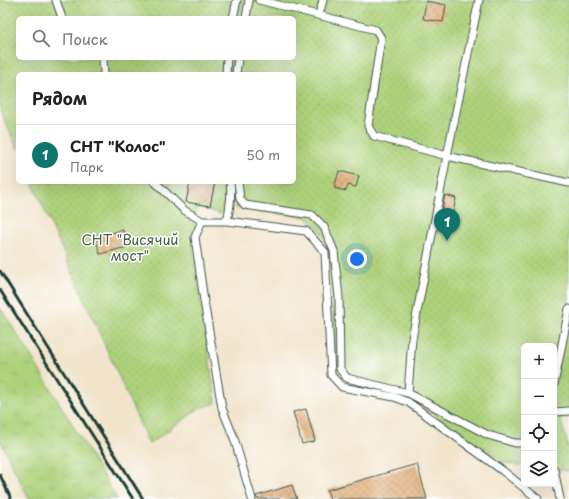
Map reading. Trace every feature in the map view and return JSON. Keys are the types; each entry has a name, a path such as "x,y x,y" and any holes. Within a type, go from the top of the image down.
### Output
{"lane":[{"path":"56,0 61,16"},
{"path":"233,16 237,0"},
{"path":"246,16 249,0"},
{"path":"259,0 376,30 381,38 368,126 374,136 446,156 569,182"},
{"path":"319,15 323,0"},
{"path":"408,393 412,339 446,156 479,0"},
{"path":"103,60 104,72"},
{"path":"226,72 228,60"},
{"path":"236,72 238,60"},
{"path":"157,184 184,210 202,221 227,221 306,231 325,252 331,375 342,387 394,397 408,402 503,471 538,499"},
{"path":"227,221 230,209 230,184"},
{"path":"238,184 240,199 245,205 312,215 324,228 334,251 339,297 340,369 347,378 408,393 488,435 515,443 521,442"},
{"path":"202,221 195,237 222,408 234,438 252,499"},
{"path":"555,379 569,309"},
{"path":"557,412 569,411"},
{"path":"557,484 560,499"}],"green space":[{"path":"0,0 239,0 237,16 16,16 16,60 296,60 296,16 238,16 242,0 569,0 569,417 560,418 569,449 569,471 557,469 557,343 521,343 521,466 505,463 411,399 348,384 340,379 335,370 331,254 319,228 306,217 236,208 234,184 296,184 296,72 230,72 232,64 230,72 16,72 16,146 0,110"},
{"name":"СНТ \"Висячий мост\"","path":"33,184 225,184 227,195 221,214 199,207 191,221 195,225 192,241 216,403 200,408 149,444"},
{"path":"0,308 25,346 117,499 29,499 0,440"}],"building":[{"path":"426,1 446,5 443,22 423,19"},
{"path":"339,171 359,176 356,187 348,185 346,191 334,188"},
{"path":"190,184 215,184 210,206 186,202"},
{"path":"445,195 456,198 453,213 442,211"},
{"path":"123,230 127,247 100,254 95,237"},
{"path":"306,409 315,441 302,444 293,412"},
{"path":"417,464 427,499 330,499 327,490"},
{"path":"292,485 297,499 257,499 256,496"}],"railway":[{"path":"0,271 143,499"},
{"path":"0,290 133,499"},
{"path":"0,475 11,499"}],"place":[{"name":"СНТ \"Колос\"","path":"447,241"}]}
